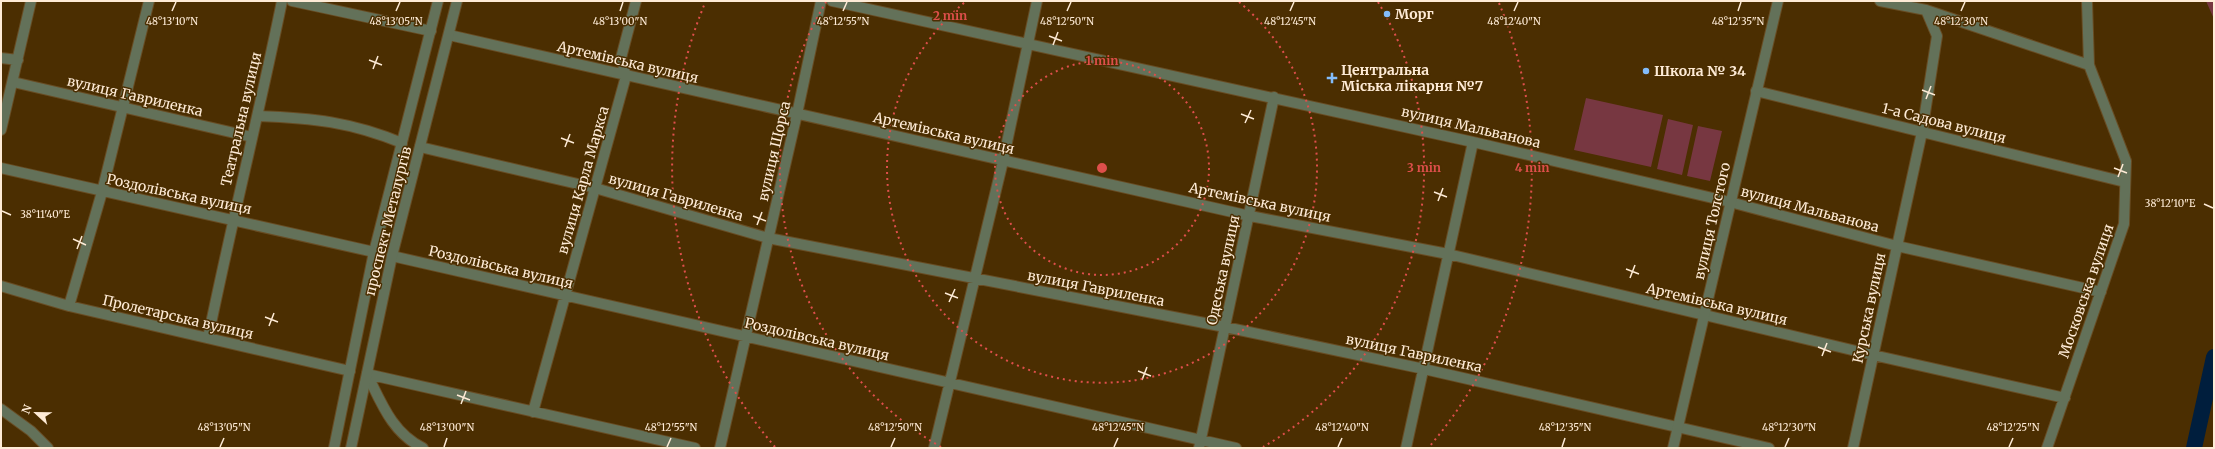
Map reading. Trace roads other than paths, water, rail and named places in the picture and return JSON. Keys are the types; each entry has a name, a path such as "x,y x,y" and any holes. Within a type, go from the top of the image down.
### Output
{"street":[{"path":"1,130 31,1"},
{"path":"69,306 102,192 149,1"},
{"name":"Театральна вулиця","path":"208,338 232,219 258,116 282,1"},
{"path":"292,1 431,31"},
{"name":"проспект Металургів","path":"334,448 374,252 438,1"},
{"name":"проспект Металургів","path":"351,448 392,256 457,1"},
{"name":"вулиця Карла Маркса","path":"533,412 626,76 621,58 636,1"},
{"name":"вулиця Щорса","path":"720,448 797,114 821,1"},
{"name":"вулиця Мальванова","path":"832,1 1028,42 1473,142 1730,202 1897,246 2101,292"},
{"path":"934,448 1003,161 1038,1"},
{"name":"вулиця Толстого","path":"1673,448 1778,1"},
{"path":"1880,1 1926,10 2089,65"},
{"name":"Московська вулиця","path":"2047,448 2124,224 2126,161 2089,65 2087,1"},
{"name":"Курська вулиця","path":"1853,448 1922,132 1937,36 1926,10"},
{"name":"Артемівська вулиця","path":"431,31 1250,216 1448,254 1873,356 2065,398"},
{"path":"1,58 18,60"},
{"name":"вулиця Гавриленка","path":"12,82 252,137"},
{"name":"1-а Садова вулиця","path":"1756,92 2126,182"},
{"name":"Одеська вулиця","path":"1200,444 1250,216 1274,97"},
{"path":"258,116 313,118 350,125 402,143"},
{"path":"1406,448 1473,142"},
{"name":"вулиця Гавриленка","path":"402,143 595,188 768,238 975,278 1424,369 1769,448"},
{"name":"Роздолівська вулиця","path":"1,168 102,192 232,219 950,383 1200,444 1236,448"},
{"name":"Пролетарська вулиця","path":"1,286 69,306 367,374"},
{"path":"367,374 695,448"},
{"path":"367,374 391,422 402,435 422,448"},
{"path":"1,409 31,431 48,448"}],"waterway":[{"path":"2194,448 2214,357"}],"place":[{"name":"Морг","path":"1387,14"},
{"name":"Школа № 34","path":"1646,71"},
{"name":"Центральна Міська лікарня №7","path":"1332,78"}]}
